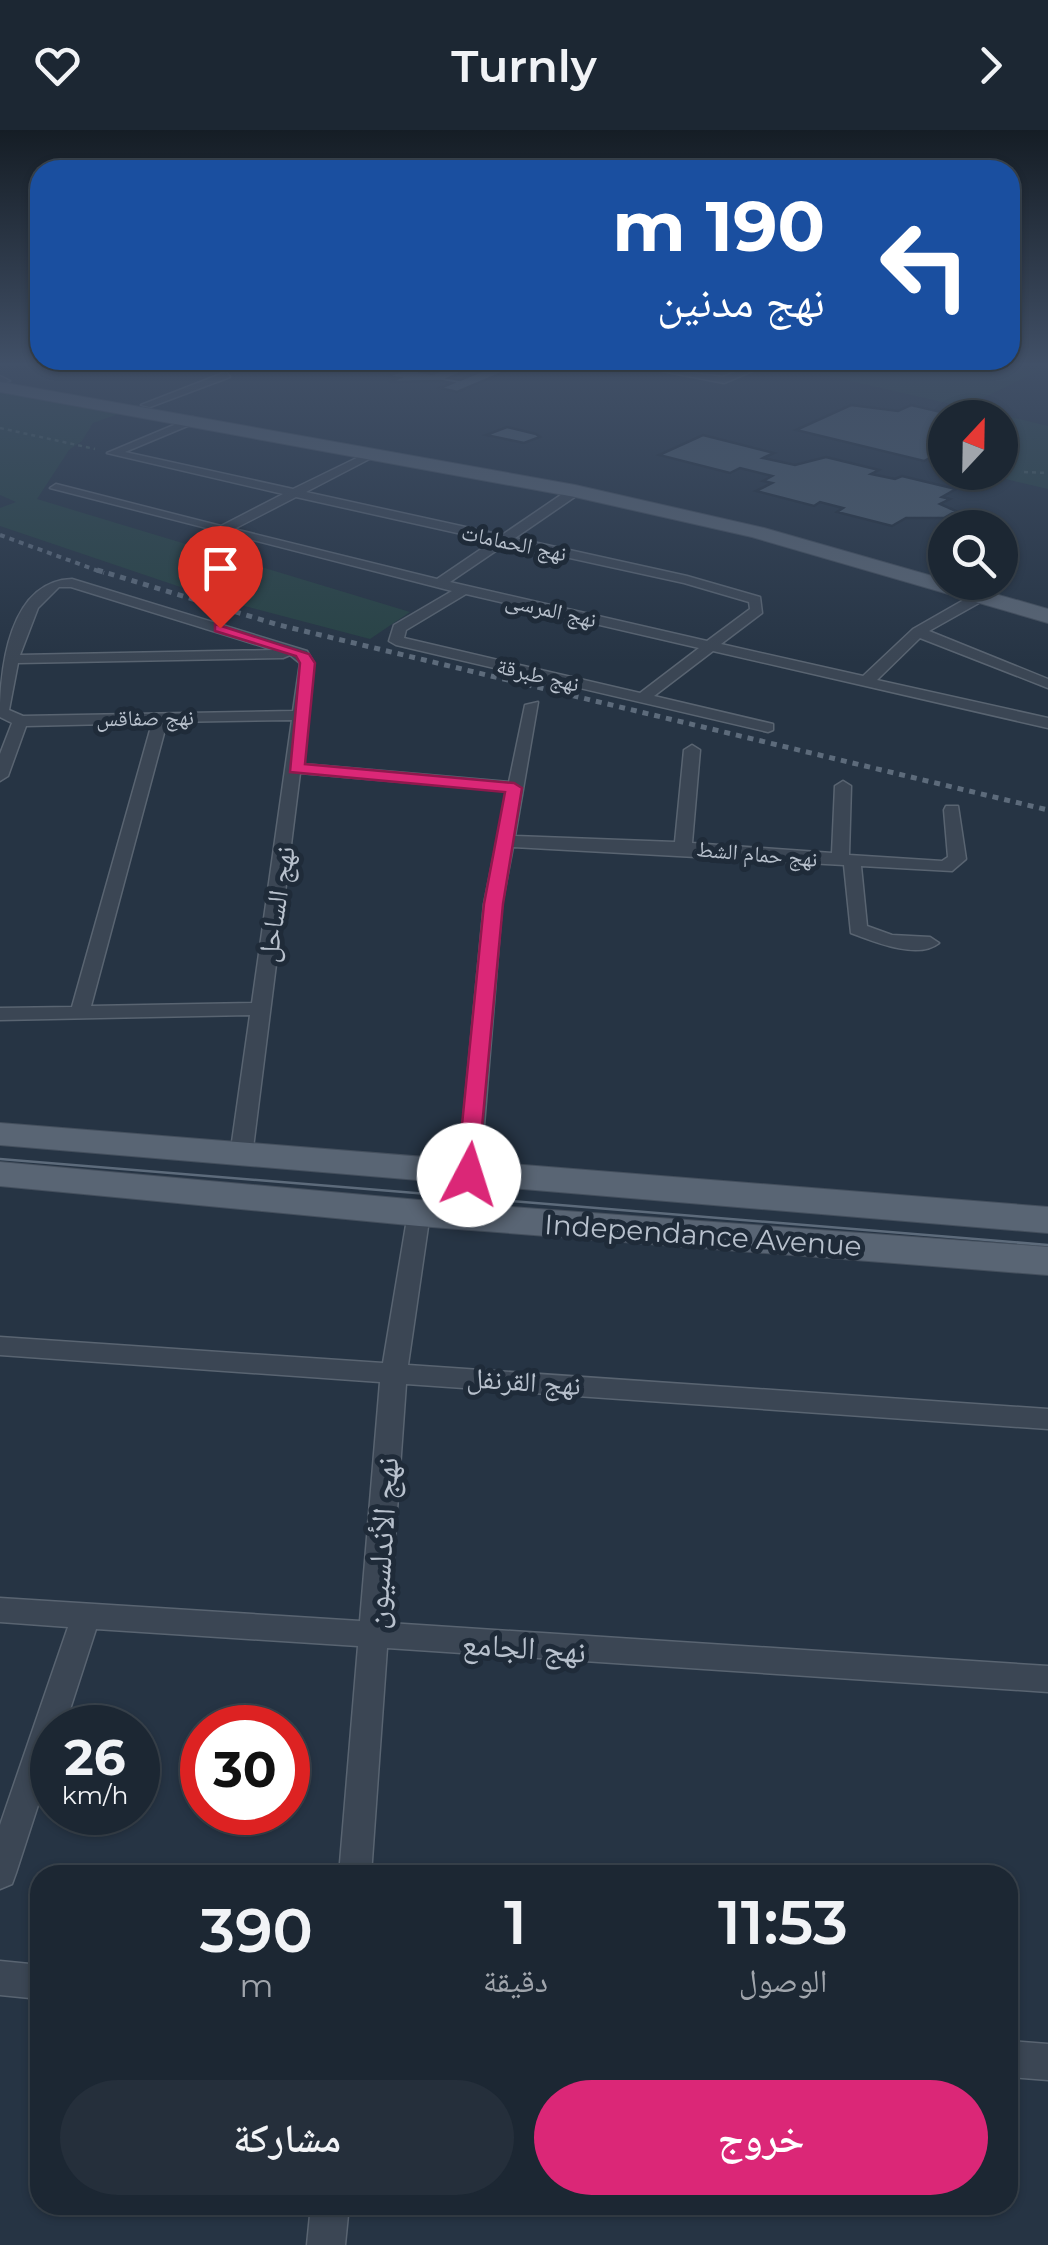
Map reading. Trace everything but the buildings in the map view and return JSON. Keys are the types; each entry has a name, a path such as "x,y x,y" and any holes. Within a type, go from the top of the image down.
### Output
{"main road":[{"path":"441,466 757,532 928,577"},
{"path":"466,466 689,508 928,570"},
{"path":"1005,600 1048,616"},
{"path":"1018,600 1048,608"},
{"name":"Independance Avenue","path":"0,1134 1048,1220"},
{"name":"Independance Avenue","path":"0,1174 420,1213 1048,1261"}],"street":[{"name":"نهج الحمامات","path":"166,466 755,600 756,610 712,647"},
{"path":"222,530 349,466"},
{"name":"نهج المرسى","path":"56,488 464,590 1048,724"},
{"path":"439,584 575,491"},
{"path":"0,776 20,720 6,716 1,702 23,625 46,586 64,581 302,654"},
{"name":"نهج طبرقة","path":"464,590 400,628 396,641 768,727"},
{"path":"866,682 918,632 961,600"},
{"path":"918,632 1048,684"},
{"path":"640,700 712,647"},
{"path":"13,659 302,654"},
{"name":"نهج الساحل","path":"241,1156 296,768 307,663 302,654"},
{"path":"469,1175 504,841 532,705"},
{"name":"نهج صفاقس","path":"20,720 300,714"},
{"path":"80,1012 162,718"},
{"path":"683,848 692,750"},
{"path":"296,768 514,788"},
{"path":"843,786 846,861 858,928 888,941 930,943"},
{"name":"نهج حمام الشط","path":"504,841 953,866 958,854 952,810"},
{"path":"0,1014 260,1009"},
{"name":"نهج الأندلسيون","path":"356,1865 394,1372 420,1213"},
{"name":"نهج القرنفل","path":"0,1346 1048,1419"},
{"name":"نهج الجامع","path":"0,1610 1048,1679"},
{"path":"0,1873 86,1616"},
{"path":"0,1978 30,1981"},
{"path":"1018,2060 1048,2062"},
{"path":"326,2245 329,2215"}],"path":[{"path":"1024,472 1048,473"}],"green space":[{"path":"0,466 59,466 37,499 410,612 370,639 210,597 0,526 0,508 16,502 0,495"},
{"path":"1018,466 1048,466 1048,489 1018,482"}],"tram line":[{"path":"0,1159 1048,1245"}],"railway":[{"path":"0,535 104,573"},
{"path":"97,570 279,625 1048,810"}],"route":[{"path":"220,628 302,654 307,663 296,768 514,788 494,904 469,1175"}]}
